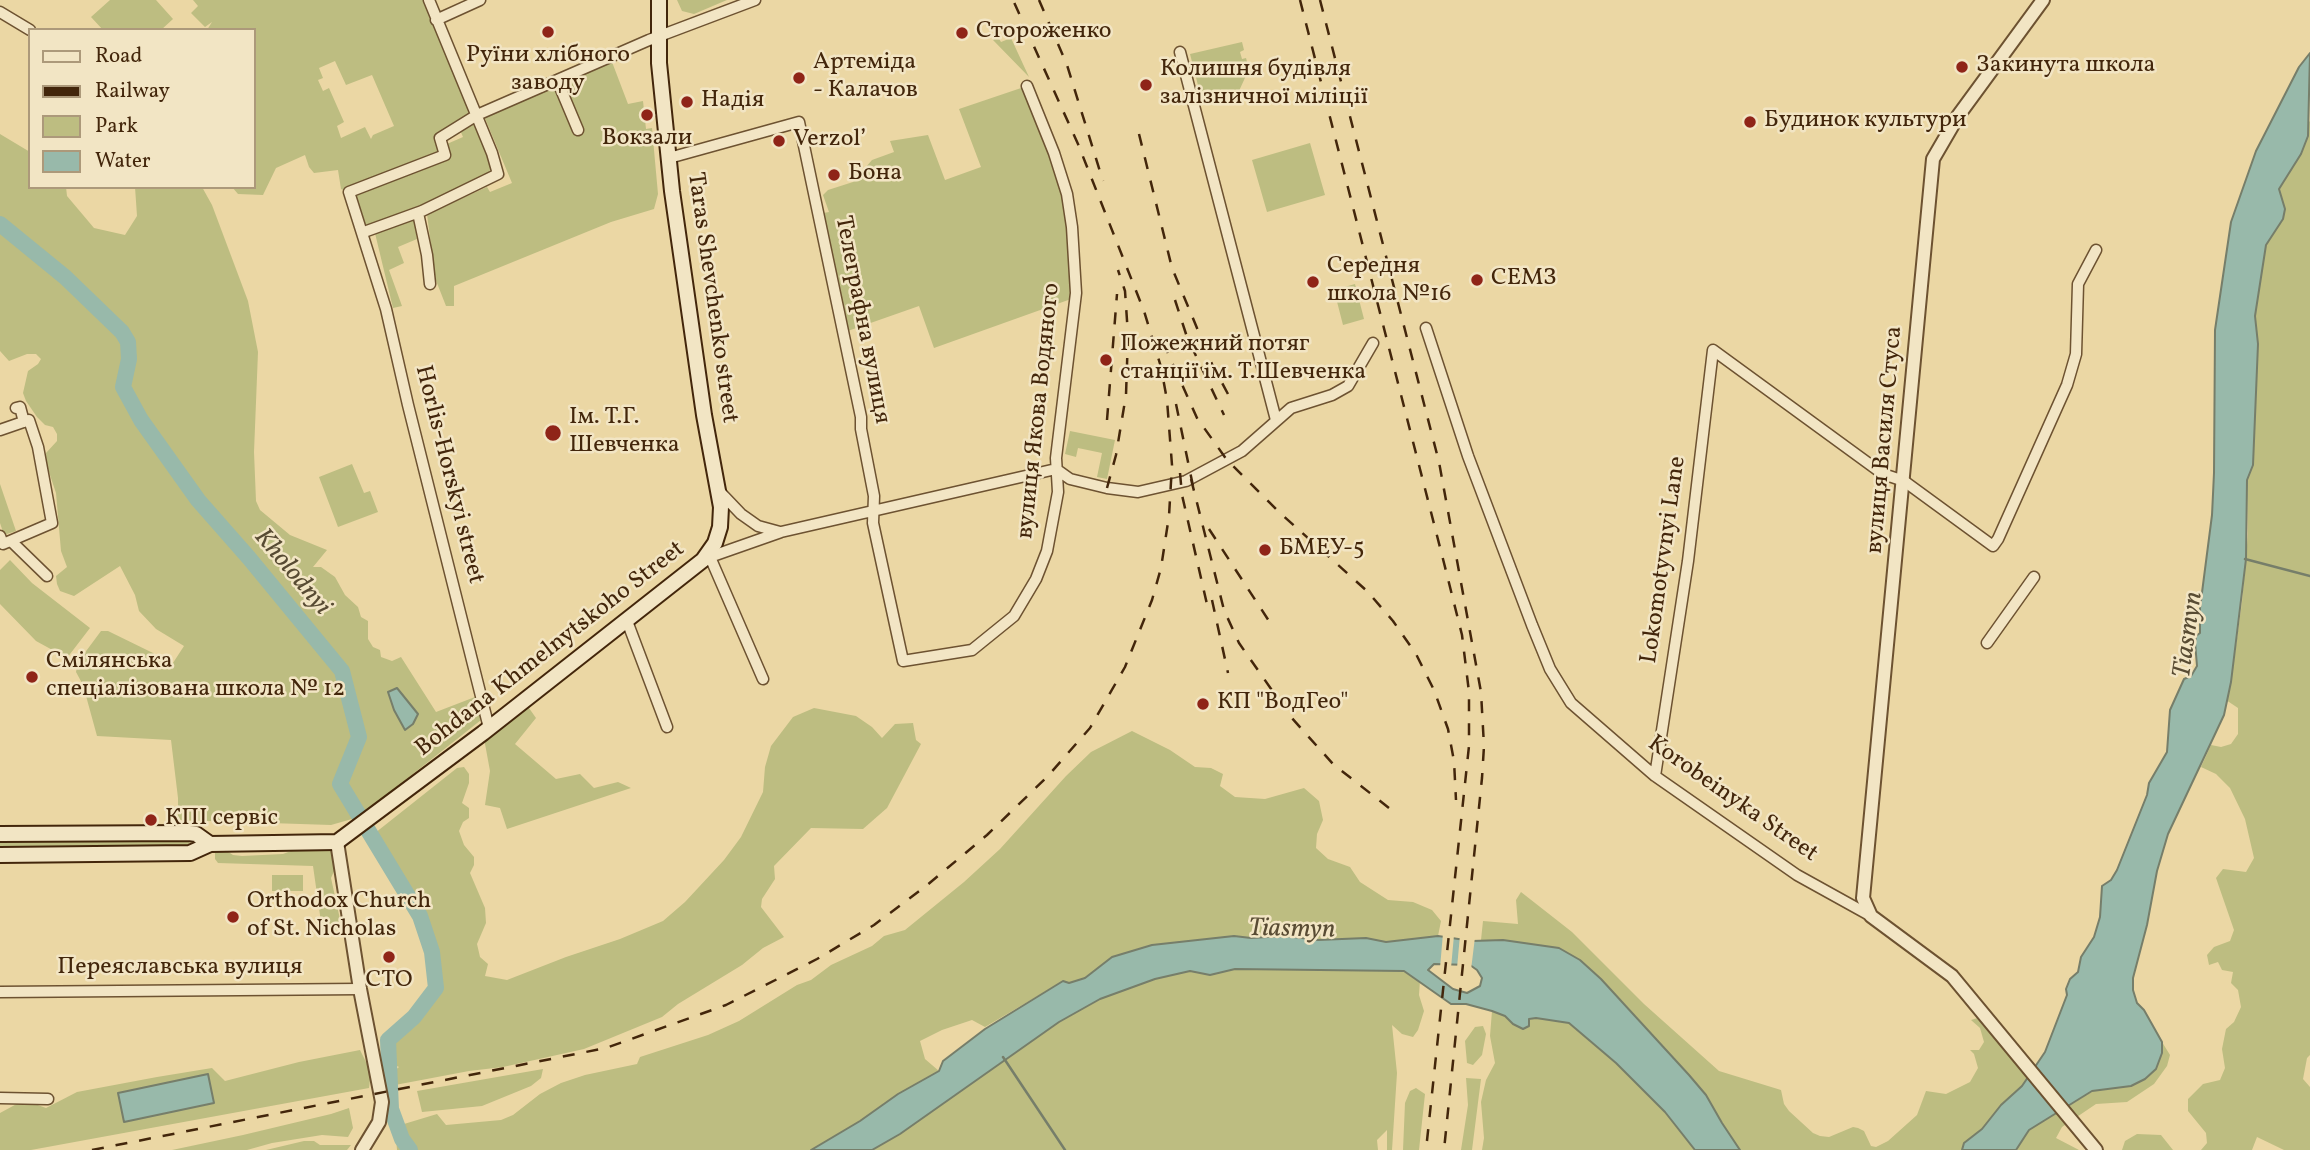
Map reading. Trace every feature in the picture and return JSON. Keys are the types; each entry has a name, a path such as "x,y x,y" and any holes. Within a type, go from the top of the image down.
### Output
{"main road":[{"name":"Taras Shevchenko street","path":"659,0 659,37 669,159 706,426 721,507 720,527 707,558"},
{"name":"Bohdana Khmelnytskoho Street","path":"337,842 489,728 707,558"},
{"path":"0,834 189,833 196,834 210,844"},
{"path":"0,855 190,853 210,844 337,842"}],"street":[{"path":"363,232 418,213 498,174 477,115 429,0"},
{"path":"436,20 480,0"},
{"path":"477,115 659,37 755,0"},
{"name":"вулиця Василя Стуса","path":"1871,916 1865,905 1863,892 1933,159 1958,116 2043,0"},
{"path":"0,12 28,29"},
{"path":"1180,52 1276,420"},
{"path":"557,80 578,130"},
{"name":"вулиця Якова Водяного","path":"903,661 972,650 1014,616 1036,579 1047,551 1058,492 1056,469 1076,293 1067,194 1054,152 1027,86"},
{"name":"Horlis-Horskyi street","path":"477,115 440,138 445,155 349,192 386,309 489,728"},
{"name":"Телеграфна вулиця","path":"669,159 799,121 861,417 874,496 873,523 903,661"},
{"path":"418,213 430,284"},
{"path":"1904,481 1993,546 2067,385 2076,354 2078,284 2096,250"},
{"name":"Korobeinyka Street","path":"1426,328 1468,456 1550,669 1571,703 1655,776 1797,874 1871,916 1952,976 2096,1150"},
{"path":"1056,469 1070,479 1107,488 1144,492 1186,481 1227,460 1265,432 1291,408 1332,395 1348,386 1373,343"},
{"name":"Lokomotyvnyi Lane","path":"1655,776 1688,561 1713,350 1883,474 1904,481"},
{"path":"0,430 20,415 29,420 38,447 52,523 4,539"},
{"name":"Bohdana Khmelnytskoho Street","path":"707,558 781,532 1056,469"},
{"path":"718,490 741,514 758,526 781,532"},
{"path":"4,539 47,576"},
{"path":"707,558 763,679"},
{"path":"1987,643 2034,577"},
{"path":"627,621 667,727"},
{"path":"337,842 360,989 382,1102 379,1122 362,1150"},
{"name":"Переяславська вулиця","path":"0,992 360,989"},
{"path":"0,1098 48,1099"}],"green space":[{"path":"110,0 156,0 173,19 163,28 101,28 91,17"},
{"path":"193,0 429,0 477,115 492,167 487,175 413,215 417,239 398,247 404,263 389,270 402,306 393,308 374,229 364,232 349,193 341,189 338,170 314,173 305,155 276,168 263,195 238,194 234,189 256,189 256,28 208,28 212,22 205,27 191,13 198,6","holes":["335,61 346,85 372,75 394,126 373,135 371,139 365,127 341,138 337,126 344,122 329,88 323,91 318,80 323,78 319,68","457,123 463,137 440,147 437,136"]},
{"path":"677,0 727,0 694,14 682,11"},
{"path":"998,37 1001,42 1011,38 1029,77 993,40"},
{"path":"1242,42 1244,50 1240,52 1242,59 1246,58 1249,69 1239,91 1202,101 1190,54"},
{"path":"612,62 628,104 643,101 646,129 652,128 658,194 654,209 611,222 454,286 454,306 446,306 435,278 427,214 487,187 490,192 512,183 484,116"},
{"path":"1027,86 1067,194 1076,293 1071,299 934,348 919,306 842,333 818,214 829,212 823,195 828,190 853,182 872,160 894,152 890,141 928,135 945,180 981,167 959,109"},
{"path":"2310,121 2310,1055 2303,1079 2310,1087 2310,1150 2284,1150 2257,1137 2252,1150 2201,1150 2207,1143 2206,1133 2188,1111 2188,1099 2203,1084 2220,1080 2225,1068 2222,1049 2226,1029 2234,1022 2241,1007 2238,990 2231,983 2233,972 2222,970 2218,962 2209,965 2207,955 2214,947 2230,941 2234,930 2216,878 2223,869 2246,872 2254,858 2245,819 2230,788 2216,774 2201,767 2211,745 2221,747 2231,744 2238,734 2238,708 2226,700 2242,602 2248,534 2247,480 2253,465 2258,344 2255,316 2266,245 2283,219 2279,189 2301,154 2308,136 2307,124"},
{"path":"0,134 28,151 28,189 66,189 67,196 94,228 125,235 137,216 135,189 203,189 212,205 248,301 258,352 254,452 256,501 260,510 290,535 327,550 313,567 321,567 335,577 345,595 358,607 361,617 368,621 368,639 373,647 380,650 381,657 392,661 401,657 436,712 475,697 481,720 370,808 352,819 331,825 178,820 171,740 97,736 83,685 76,672 78,662 101,631 108,631 153,653 171,666 184,646 156,629 139,611 135,595 120,566 74,596 60,591 56,576 67,567 61,551 56,493 45,460 46,453 57,441 57,434 53,427 45,425 37,417 23,393 28,371 41,359 36,354 27,354 9,361 0,351"},
{"path":"1310,143 1325,195 1267,212 1252,160"},
{"path":"1355,284 1364,319 1343,325 1334,290"},
{"path":"1070,431 1115,440 1107,479 1097,477 1102,453 1078,448 1076,457 1065,454"},
{"path":"352,464 364,493 370,491 378,512 338,527 319,477"},
{"path":"0,484 16,531 4,535 0,523"},
{"path":"10,560 32,583 90,628 67,658 36,641 0,604 0,570"},
{"path":"524,701 536,718 515,744 556,779 580,774 594,788 618,782 631,788 507,829 500,808 485,805 490,771 483,733"},
{"path":"814,708 856,716 882,738 895,724 913,723 916,740 921,744 887,808 863,829 811,828 774,866 775,879 762,899 761,907 784,937 763,948 742,965 678,1004 662,1017 584,1049 503,1067 395,1085 389,1081 390,1070 393,1072 399,1067 395,1065 393,1053 397,1037 427,1005 438,988 436,962 421,908 412,903 375,841 375,833 457,768 464,767 469,774 469,783 462,803 469,808 469,818 463,822 459,831 464,845 474,857 470,873 485,908 486,923 477,944 480,957 488,964 485,976 507,980 663,921 685,902 724,860 741,837 763,792 765,767 771,746 793,717"},
{"path":"1132,731 1170,750 1195,767 1211,768 1223,774 1220,786 1235,797 1265,799 1304,788 1319,801 1323,820 1317,834 1316,848 1328,859 1350,867 1360,882 1388,900 1413,902 1432,910 1441,921 1438,936 1386,942 1366,938 1318,940 1285,936 1234,936 1153,945 1113,957 1085,978 1069,983 1063,981 985,1027 972,1020 920,1041 925,1059 939,1071 811,1150 397,1150 396,1137 404,1124 437,1114 446,1125 501,1120 561,1083 637,1064 640,1057 708,1035 739,1021 797,985 811,980 831,965 872,946 884,936 905,930 1000,849 1091,752"},
{"path":"189,833 190,851 0,851 0,835"},
{"path":"326,847 332,852 335,869 331,878 341,924 331,935 323,936 313,866 218,863 215,859 215,853 227,851 242,856 283,854"},
{"path":"272,875 303,875 303,891 272,891"},
{"path":"1521,892 1572,932 1644,1004 1719,1071 1781,1090 1784,1104 1789,1111 1820,1136 1829,1137 1853,1127 1864,1131 1871,1146 1876,1147 1888,1141 1917,1115 1926,1091 1946,1094 1970,1082 1978,1068 1970,1050 1979,1050 1984,1042 1980,1028 1971,1020 1984,1016 2032,1071 2022,1086 2001,1105 1982,1129 1964,1143 1962,1150 1740,1150 1706,1095 1626,1005 1580,960 1559,948 1503,940 1481,940 1483,921 1518,924 1516,900"},
{"path":"1235,969 1404,971 1420,980 1419,995 1424,1011 1418,1030 1413,1037 1402,1034 1392,1025 1397,1073 1392,1150 1387,1150 1387,1130 1377,1140 1378,1150 872,1150 900,1134 1059,1022 1100,999 1155,979 1190,971 1210,974"},
{"path":"1492,1011 1505,1016 1513,1024 1536,1018 1569,1023 1616,1063 1665,1112 1695,1150 1482,1150 1484,1138 1481,1102 1486,1080 1495,1063 1490,1036"},
{"path":"1483,1026 1486,1034 1482,1055 1473,1065 1467,1063 1465,1041 1475,1027"},
{"path":"2162,1042 2170,1055 2167,1066 2154,1084 2127,1102 2096,1104 2062,1127 2056,1138 2079,1150 2016,1150 2029,1130 2093,1091 2131,1086 2162,1053"},
{"path":"360,1050 371,1072 369,1088 31,1150 0,1150 0,1113 24,1100 46,1108 77,1092 157,1077 212,1068 225,1081"},
{"path":"543,1069 541,1078 531,1086 482,1106 422,1112 417,1091"},
{"path":"1466,1078 1481,1079 1472,1150 1461,1150 1468,1105"},
{"path":"1416,1088 1425,1094 1419,1150 1403,1150 1405,1103 1410,1091"},
{"path":"349,1108 353,1128 348,1137 322,1135 247,1150 172,1150 243,1135"},
{"path":"2137,1134 2161,1135 2173,1150 2122,1150 2125,1141"},
{"path":"314,1141 320,1145 351,1145 347,1150 266,1150"}],"water":[{"path":"2310,53 2308,136 2301,154 2279,189 2285,209 2283,219 2266,245 2255,316 2258,344 2253,465 2247,480 2246,559 2231,682 2224,715 2168,834 2133,978 2137,1003 2144,1010 2162,1042 2162,1053 2156,1069 2145,1079 2131,1086 2092,1091 2029,1130 2016,1150 1962,1150 1964,1143 1982,1129 2001,1105 2022,1086 2045,1052 2067,995 2070,979 2078,972 2081,957 2094,937 2100,917 2102,886 2111,880 2117,870 2147,795 2149,783 2167,752 2170,710 2184,679 2191,676 2197,666 2195,642 2200,633 2200,608 2212,515 2215,330 2231,222 2256,151 2299,67"},
{"path":"397,688 418,714 413,724 405,730 388,692"},
{"path":"1234,936 1285,936 1318,940 1366,938 1386,942 1438,936 1472,941 1503,940 1559,948 1580,960 1601,979 1689,1075 1706,1095 1740,1150 1695,1150 1665,1112 1616,1063 1569,1023 1536,1018 1529,1019 1529,1026 1523,1029 1505,1016 1492,1011 1466,1004 1451,1004 1404,971 1235,969 1210,975 1190,971 1155,979 1100,999 1059,1022 900,1134 872,1150 811,1150 939,1071 943,1061 985,1029 1063,981 1069,983 1085,978 1112,957 1152,945","holes":["1434,964 1470,965 1482,978 1480,986 1467,993 1453,989 1428,970"]},
{"path":"208,1074 214,1103 124,1122 118,1093"}],"pier":[{"path":"1443,933 1454,935 1451,968 1440,968"},
{"path":"1460,935 1475,937 1471,970 1457,968"}],"waterway":[{"name":"Kholodnyi","path":"0,224 65,277 122,332 128,342 129,359 123,387 141,420 198,500 342,671 359,737 340,784 420,916 432,952 436,988 414,1017 388,1040 391,1109 402,1139 410,1150"},
{"path":"2245,559 2310,576"},
{"path":"1003,1057 1065,1150"}],"railway":[{"path":"92,1150 606,1048 726,1005 817,959 874,925 926,886 987,835 1047,777 1090,728 1125,667 1152,600 1161,568 1169,516 1172,465 1167,400 1161,367 1144,311 1078,144 1013,0"},
{"path":"1039,0 1067,65 1103,181"},
{"path":"1300,0 1462,635 1469,692 1469,746 1426,1150"},
{"path":"1320,0 1439,462 1481,692 1484,746 1482,778 1444,1150"},
{"path":"1139,134 1172,268 1212,364 1229,396"},
{"path":"1107,488 1116,455 1126,395 1128,335 1125,291 1118,270"},
{"path":"1107,420 1117,294"},
{"path":"1175,300 1187,337 1224,415"},
{"path":"1163,342 1197,418 1227,460 1279,512 1367,591 1393,621 1416,654 1434,690 1448,729 1454,761 1456,800"},
{"path":"1176,404 1193,486"},
{"path":"1180,473 1182,495 1209,613"},
{"path":"1191,479 1224,610 1239,643 1290,716 1333,764 1389,808"},
{"path":"1209,529 1269,621"},
{"path":"1212,600 1228,673"}],"place":[{"name":"Руїни хлібного заводу","path":"548,32"},
{"name":"Стороженко","path":"962,33"},
{"name":"Закинута школа","path":"1962,67"},
{"name":"Артеміда - Калачов","path":"799,78"},
{"name":"Колишня будівля залізничної міліції","path":"1146,85"},
{"name":"Надія","path":"687,102"},
{"name":"Вокзали","path":"647,115"},
{"name":"Будинок культури","path":"1750,122"},
{"name":"Verzol’","path":"779,141"},
{"name":"Бона","path":"834,175"},
{"name":"СЕМЗ","path":"1477,280"},
{"name":"Середня школа №16","path":"1313,282"},
{"name":"Пожежний потяг станції ім. Т.Шевченка","path":"1106,360"},
{"name":"Ім. Т.Г. Шевченка","path":"553,433"},
{"name":"БМЕУ-5","path":"1265,550"},
{"name":"Смілянська спеціалізована школа № 12","path":"32,677"},
{"name":"КП \"ВодГео\"","path":"1203,704"},
{"name":"КПІ сервіс","path":"151,820"},
{"name":"Orthodox Church of St. Nicholas","path":"233,917"},
{"name":"СТО","path":"389,957"}],"water label":[{"name":"Tiasmyn","path":"2190,635"},
{"name":"Tiasmyn","path":"1292,931"}]}
